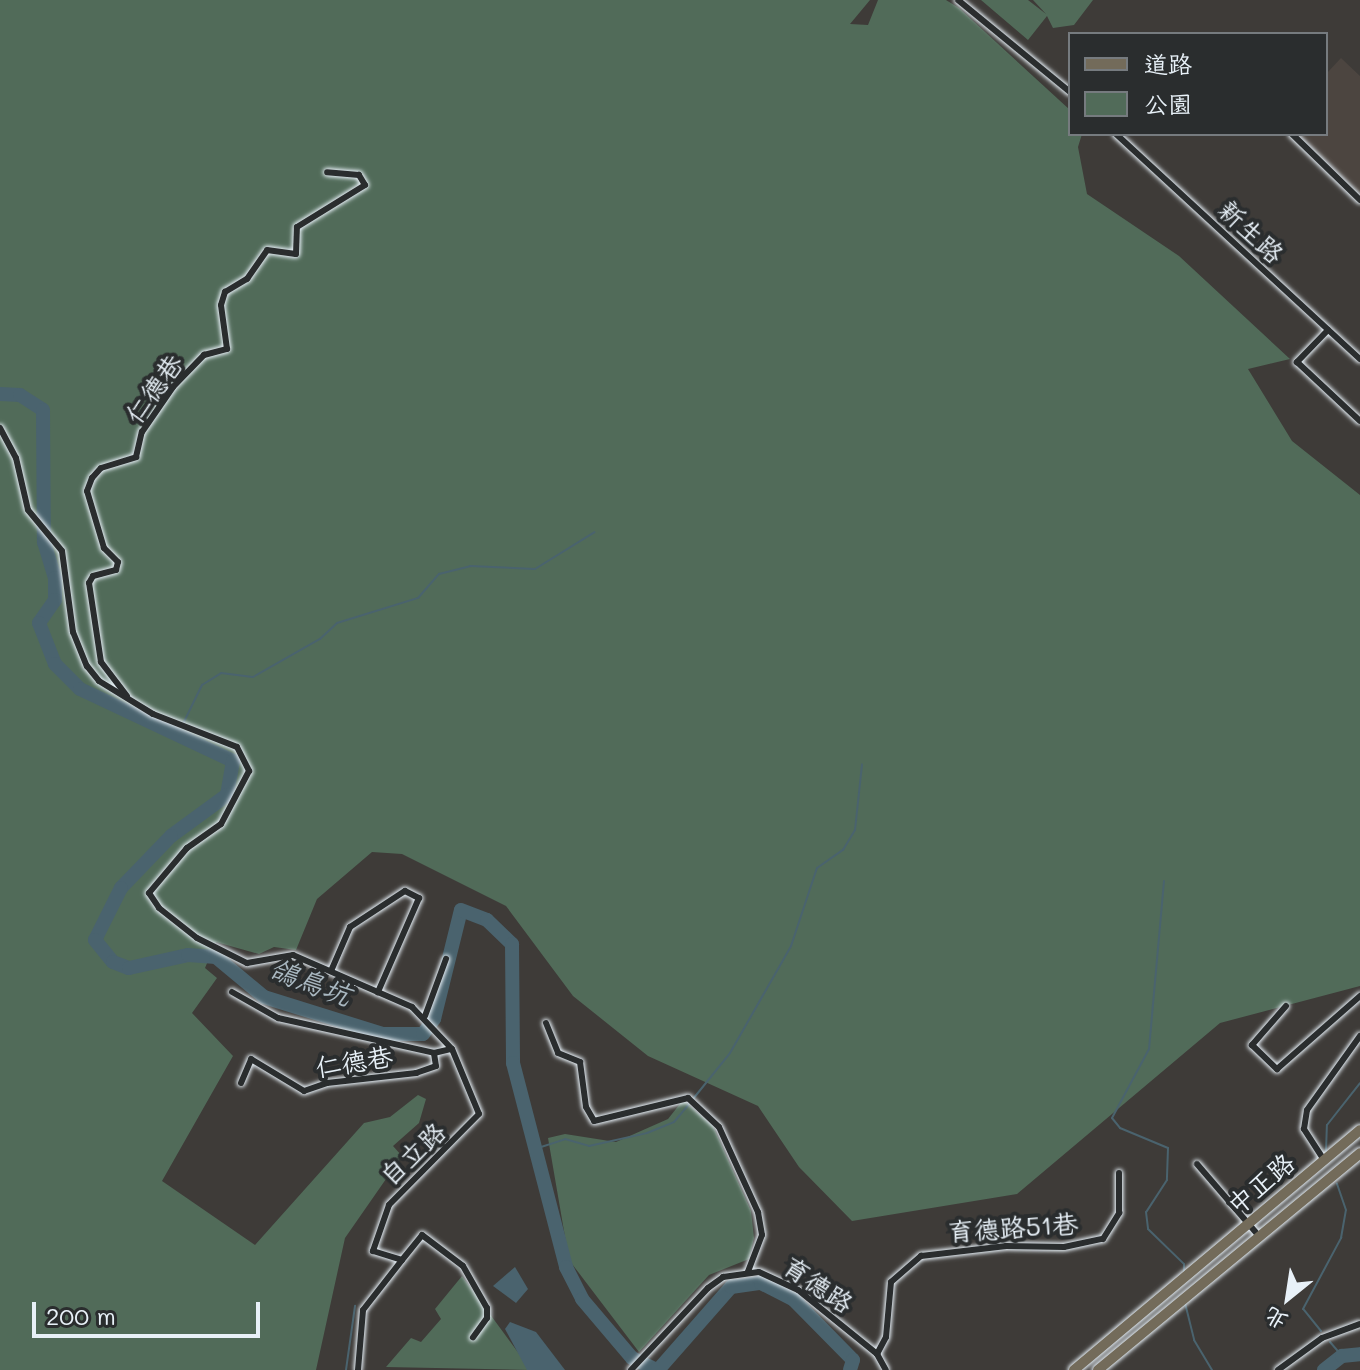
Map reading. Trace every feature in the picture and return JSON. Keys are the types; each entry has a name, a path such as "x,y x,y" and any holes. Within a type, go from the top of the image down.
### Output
{"main road":[{"name":"中正路","path":"1074,1370 1360,1130"},
{"name":"中正路","path":"1098,1370 1360,1153"}],"street":[{"path":"958,0 1068,90"},
{"name":"新生路","path":"1118,136 1360,359"},
{"path":"1294,136 1360,200"},
{"name":"仁德巷","path":"136,703 101,662 89,583 93,576 116,570 118,562 104,548 87,491 92,478 101,468 136,457 142,432 173,387 204,355 227,349 221,305 225,292 247,279 267,250 296,254 297,227 365,185 359,175 327,172"},
{"path":"1328,330 1297,362 1360,421"},
{"name":"仁德巷","path":"0,428 35,520 58,541 79,652 99,681 136,703 237,747 249,771 221,824 187,848 149,893 159,908 197,938 247,963 293,955 378,992 427,1018"},
{"path":"331,971 350,927 405,891 419,898 378,992"},
{"path":"446,959 427,1018 450,1046"},
{"name":"仁德巷","path":"232,992 278,1018 434,1053 450,1046"},
{"path":"1286,1006 1252,1045 1277,1069 1360,996"},
{"path":"546,1023 558,1053 580,1062 586,1107 594,1121 688,1098 719,1127 758,1212 762,1235 748,1272"},
{"path":"1324,1160 1304,1129 1307,1110 1360,1036"},
{"name":"自立路","path":"402,1260 373,1251 382,1218 411,1178 465,1133 479,1114 450,1046"},
{"name":"仁德巷","path":"241,1083 251,1059 304,1091 327,1083 416,1073 436,1066 434,1053"},
{"path":"1197,1164 1259,1236"},
{"name":"育德路51巷","path":"877,1354 886,1337 891,1282 921,1256 1006,1246 1064,1247 1103,1239 1119,1213 1119,1173"},
{"path":"358,1370 363,1310 422,1235 463,1266 487,1308 487,1318 473,1337"},
{"name":"育德路","path":"631,1370 708,1288 723,1277 748,1272 787,1282 877,1354 886,1370"},
{"path":"1278,1370 1322,1338 1360,1324"}],"shaded area":[{"path":"1341,58 1360,76 1360,194 1300,136 1328,136 1328,72"}],"green space":[{"path":"0,0 870,0 850,24 868,25 878,0 946,0 959,8 1068,108 1068,136 1081,136 1078,147 1087,194 1179,256 1290,359 1248,369 1292,441 1360,495 1360,986 1220,1023 1017,1194 852,1221 799,1167 758,1106 648,1056 573,996 506,906 402,854 372,852 317,899 296,950 274,947 259,954 216,942 205,968 217,978 192,1013 233,1056 162,1181 255,1245 364,1123 390,1117 418,1095 426,1099 419,1123 393,1146 402,1156 345,1238 316,1370 0,1370"},
{"path":"981,0 1028,0 1046,14 1033,0 1093,0 1074,25 1053,28 1047,16 1028,40"},
{"path":"683,1100 713,1126 751,1211 754,1238 749,1259 709,1275 639,1352 569,1260 548,1138 565,1134 616,1142 668,1119"},
{"path":"462,1276 531,1370 386,1367 411,1338 421,1342 441,1319 435,1309"}],"water":[{"path":"515,1267 528,1289 516,1303 493,1286"},
{"path":"510,1322 536,1332 565,1370 527,1370 505,1329"}],"waterway":[{"name":"鴿鳥坑","path":"0,394 20,395 43,410 44,542 55,578 55,600 39,623 55,664 80,689 233,761 227,795 171,836 121,888 95,940 113,962 129,968 188,955 216,957 264,997 383,1034 423,1034 434,1019 461,910 487,920 512,944 513,1063 566,1267 582,1299 632,1358 657,1370"},
{"path":"177,736 202,685 221,673 253,677 320,639 337,623 418,598 439,574 470,566 535,569 595,532"},
{"path":"693,1099 730,1053 791,946 817,868 843,850 855,830 862,764"},
{"path":"1164,881 1149,1049 1112,1118 1120,1128 1168,1148 1167,1180 1146,1212 1148,1229 1184,1264 1184,1273"},
{"path":"1326,1151 1327,1125 1360,1083"},
{"path":"538,1148 565,1139 589,1146 647,1133 674,1122 689,1104"},
{"path":"1321,1331 1303,1309 1341,1238 1346,1210 1337,1184"},
{"name":"鴿鳥坑","path":"658,1370 731,1287 761,1283 794,1300 853,1360 850,1370"},
{"path":"1185,1303 1194,1340 1212,1370"},
{"path":"346,1370 355,1306"},
{"path":"1330,1342 1342,1356"},
{"path":"1324,1370 1342,1356 1360,1354"}]}
